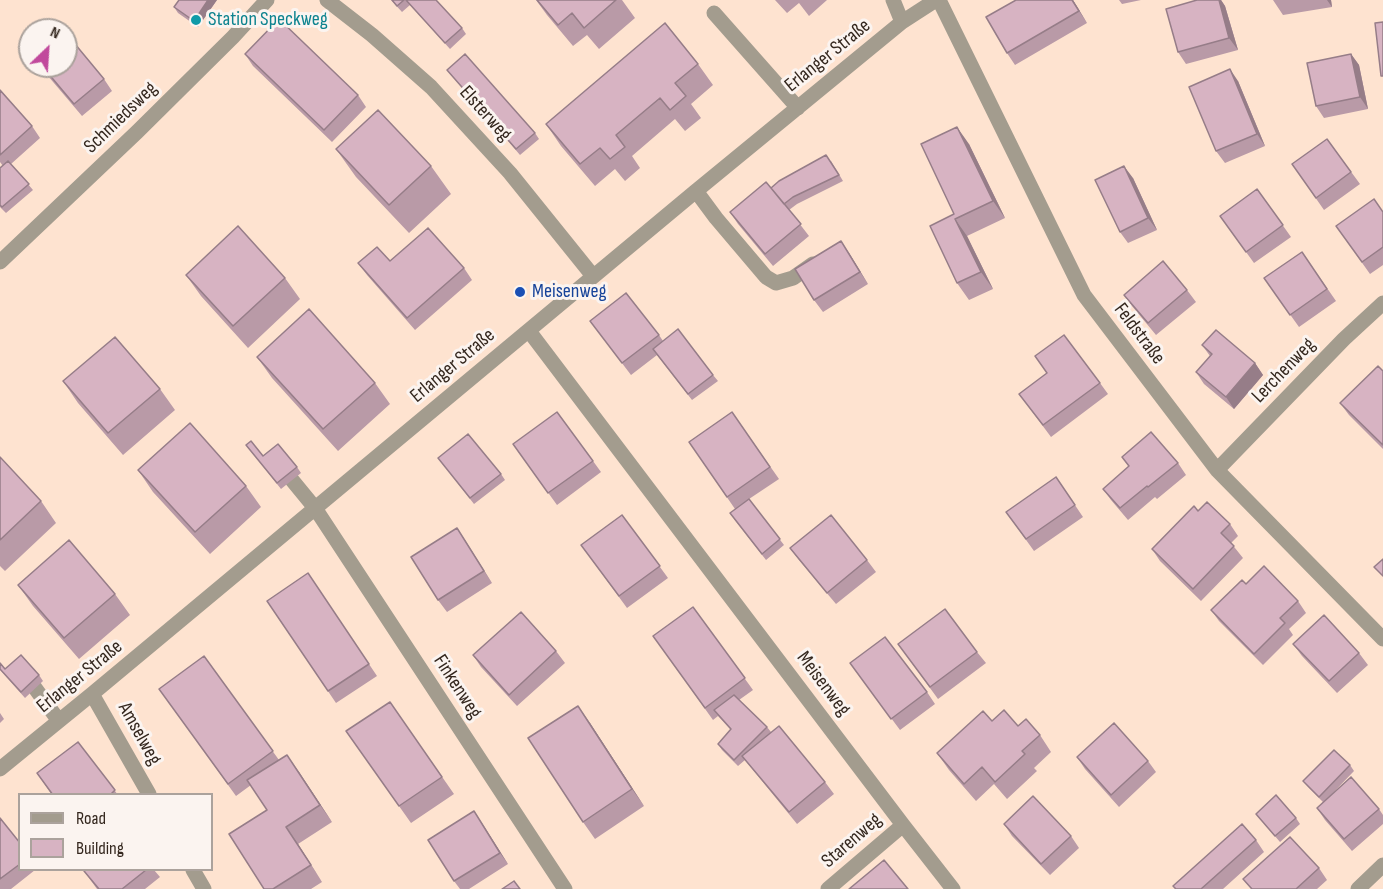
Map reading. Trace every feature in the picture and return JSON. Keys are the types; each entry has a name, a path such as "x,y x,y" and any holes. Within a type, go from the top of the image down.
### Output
{"street":[{"name":"Schmiedsweg","path":"0,262 233,38 267,0"},
{"name":"Elsterweg","path":"327,0 372,34 431,87 510,173 593,276"},
{"path":"893,0 902,22"},
{"name":"Erlanger Straße","path":"0,769 902,22 938,0"},
{"name":"Feldstraße","path":"938,0 1084,295 1217,470 1383,639"},
{"path":"714,13 798,108"},
{"path":"696,191 766,277 776,283 793,278 820,260"},
{"name":"Lerchenweg","path":"1217,470 1344,339 1383,303"},
{"name":"Meisenweg","path":"529,331 953,889"},
{"name":"Finkenweg","path":"292,480 315,508 565,889"},
{"path":"35,688 59,721"},
{"name":"Amselweg","path":"92,694 148,793"},
{"name":"Starenweg","path":"828,889 903,825"},
{"path":"1358,889 1383,866"},
{"path":"194,871 204,889"}],"building":[{"path":"179,0 208,0 194,21 174,7"},
{"path":"392,0 404,0 397,6"},
{"path":"406,0 436,0 462,28 445,43"},
{"path":"537,0 616,0 584,28 572,13 558,25"},
{"path":"1016,0 1072,0 1079,11 1007,53 986,17"},
{"path":"1197,0 1219,0 1229,38 1178,52 1166,9"},
{"path":"279,19 358,95 324,130 245,54"},
{"path":"1383,22 1383,76 1381,76 1375,23"},
{"path":"665,23 698,64 675,83 686,96 670,110 660,98 616,135 625,147 610,159 600,148 580,164 546,124"},
{"path":"78,48 104,79 74,104 52,78 78,78"},
{"path":"465,54 535,133 516,149 447,70"},
{"path":"1351,54 1360,97 1316,106 1307,63"},
{"path":"1230,69 1257,134 1216,151 1189,87"},
{"path":"0,90 32,126 0,155"},
{"path":"378,110 431,166 389,205 336,149"},
{"path":"957,127 993,201 955,219 981,272 957,283 930,226 954,214 921,144"},
{"path":"1327,139 1351,172 1316,198 1292,164"},
{"path":"826,155 839,175 793,197 784,204 771,188 779,181"},
{"path":"8,161 29,184 2,207 0,205 0,168"},
{"path":"1124,166 1148,218 1120,232 1095,180"},
{"path":"766,182 801,224 765,254 730,212"},
{"path":"1257,189 1283,225 1246,252 1220,216"},
{"path":"1374,199 1383,212 1383,247 1362,262 1336,226"},
{"path":"238,226 285,278 233,326 186,275"},
{"path":"428,228 464,268 407,318 358,263 377,247 390,261"},
{"path":"841,241 860,272 814,300 795,269"},
{"path":"1302,252 1327,289 1290,315 1264,278"},
{"path":"1163,261 1187,290 1148,323 1124,295"},
{"path":"626,293 659,335 622,363 590,321"},
{"path":"309,309 375,383 323,429 257,357"},
{"path":"678,329 713,375 688,394 653,349"},
{"path":"1216,330 1255,363 1226,397 1196,372 1212,354 1202,345"},
{"path":"1064,335 1100,383 1043,425 1019,394 1047,373 1035,356"},
{"path":"115,337 160,389 108,433 63,381"},
{"path":"1378,366 1383,371 1383,445 1340,403"},
{"path":"557,412 593,461 548,493 513,444"},
{"path":"732,412 770,467 727,497 689,442"},
{"path":"190,423 246,486 195,532 138,470"},
{"path":"1151,432 1178,463 1120,508 1103,489 1129,466 1122,457"},
{"path":"468,434 501,474 470,498 438,458"},
{"path":"251,441 263,456 278,444 297,467 277,483 246,445"},
{"path":"0,457 41,501 0,540"},
{"path":"1056,477 1075,505 1026,539 1006,512"},
{"path":"749,499 780,539 762,554 730,513"},
{"path":"1207,502 1230,524 1221,533 1234,546 1193,589 1152,549 1194,506 1198,511"},
{"path":"622,515 660,566 619,596 581,545"},
{"path":"831,515 867,560 827,593 790,548"},
{"path":"457,528 484,571 438,600 411,557"},
{"path":"69,540 115,594 64,638 18,585"},
{"path":"1383,559 1383,576 1374,567"},
{"path":"1264,566 1298,601 1280,618 1285,623 1254,654 1211,610 1242,580 1246,584"},
{"path":"308,573 369,664 328,691 267,601"},
{"path":"693,607 745,678 705,708 653,636"},
{"path":"945,609 977,652 930,687 898,644"},
{"path":"521,612 556,651 509,695 473,655"},
{"path":"1324,615 1359,653 1329,681 1293,644"},
{"path":"885,637 927,692 891,719 850,663"},
{"path":"21,655 39,675 21,692 0,669 0,663 5,669"},
{"path":"204,656 273,751 228,784 159,689"},
{"path":"734,695 767,727 734,760 718,744 731,729 714,710"},
{"path":"390,702 442,777 399,806 346,731"},
{"path":"578,706 632,789 583,822 528,738"},
{"path":"1004,710 1018,726 1026,719 1040,735 1022,751 1025,754 995,782 982,767 964,784 937,753 983,711 992,721"},
{"path":"1114,723 1148,761 1111,795 1077,757"},
{"path":"779,726 825,782 789,812 742,756"},
{"path":"78,742 115,790 112,793 52,793 37,773"},
{"path":"1334,750 1350,765 1319,797 1303,781"},
{"path":"287,755 320,805 286,827 311,865 273,889 264,889 229,834 267,810 247,780"},
{"path":"1351,777 1379,809 1344,839 1317,808"},
{"path":"1276,795 1296,818 1275,836 1256,814"},
{"path":"1033,796 1071,836 1041,864 1004,824"},
{"path":"474,811 500,853 454,881 428,840"},
{"path":"0,818 18,840 18,866 0,879"},
{"path":"1242,824 1256,840 1201,889 1176,889 1173,886"},
{"path":"1290,837 1319,868 1296,889 1252,889 1243,879"},
{"path":"884,860 908,889 849,889"},
{"path":"84,871 145,871 122,889 99,889"},
{"path":"514,881 520,889 502,889"}],"place":[{"name":"Station Speckweg","path":"196,20"},
{"name":"Meisenweg","path":"520,292"}]}
